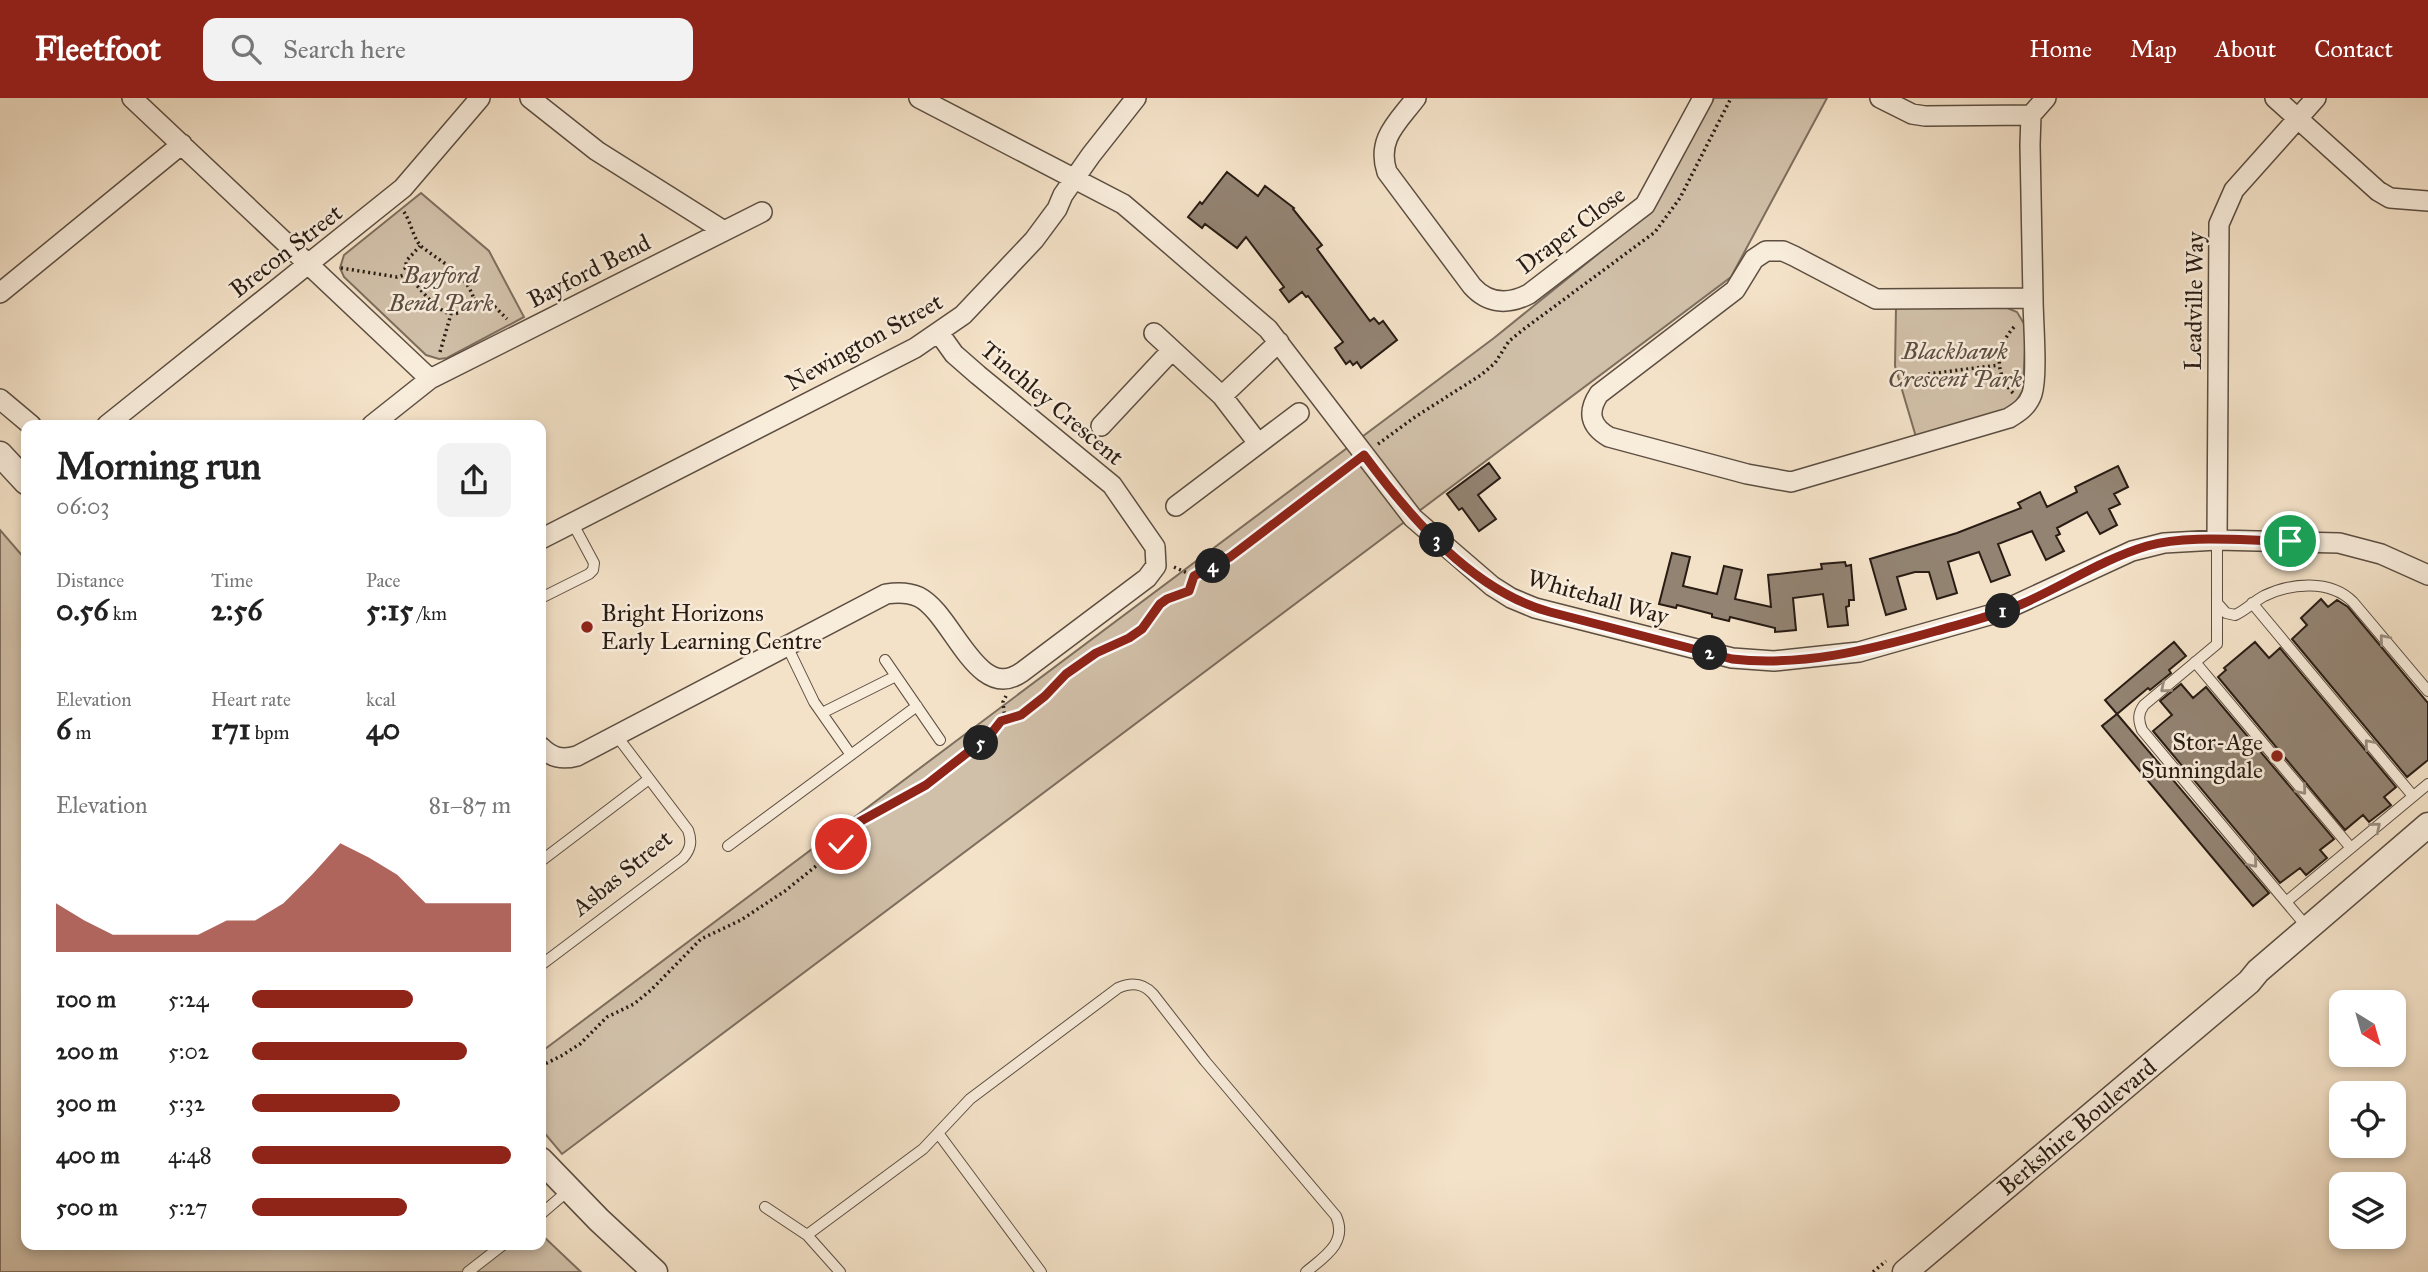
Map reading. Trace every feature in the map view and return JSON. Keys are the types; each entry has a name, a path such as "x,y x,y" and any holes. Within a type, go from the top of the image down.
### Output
{"street":[{"path":"132,98 434,377"},
{"name":"Brecon Street","path":"113,420 312,266 393,197 411,180 480,98"},
{"path":"530,98 597,151 724,231"},
{"name":"Whitehall Way","path":"919,98 1123,204 1256,318 1279,342 1413,518 1453,554 1524,605 1732,659 1756,662 1874,649 2000,612 2147,546 2183,541 2339,543 2381,554 2428,575"},
{"name":"Newington Street","path":"546,535 915,348 962,316 1034,240 1075,179 1136,98"},
{"name":"Draper Close","path":"1416,98 1386,139 1382,159 1387,172 1472,286 1486,298 1506,302 1529,294 1645,205 1703,98"},
{"path":"1880,98 1912,114 1925,117 2031,115"},
{"path":"2033,298 1876,299 1783,251 1766,251 1754,259 1735,290 1599,394 1591,412 1591,420 1609,437 1747,474 1791,482 2009,418 2019,412 2028,402 2034,383 2031,115 2046,98"},
{"path":"2275,98 2378,191 2390,198 2428,201"},
{"name":"Leadville Way","path":"2217,540 2219,224 2234,191 2316,98"},
{"path":"0,293 182,144"},
{"name":"Bayford Bend","path":"378,420 434,377 762,212"},
{"name":"Tinchley Crescent","path":"546,751 555,757 569,758 886,594 911,594 928,603 986,674 992,678 1007,680 1022,672 1147,578 1156,566 1155,547 1112,485 954,354 939,333"},
{"path":"1154,333 1222,396 1258,443"},
{"path":"1222,396 1279,342"},
{"path":"1101,426 1172,350"},
{"path":"0,399 25,420"},
{"path":"1176,506 1299,413"},
{"path":"0,454 21,477"},
{"name":"Berkshire Boulevard","path":"1905,1272 2249,982 2258,971 2428,824"},
{"name":"Berkshire Boulevard","path":"2249,982 2264,978 2428,844"},
{"path":"546,1165 655,1272"}],"lane":[{"path":"546,595 593,570 594,563 572,522"},
{"path":"2217,540 2217,644 2144,705 2139,724 2308,928"},
{"path":"2217,601 2222,611 2231,615 2240,613 2270,594 2291,587 2319,586 2339,590 2353,602 2428,691"},
{"path":"2252,603 2413,796"},
{"path":"787,646 821,713 851,755"},
{"path":"885,660 940,740"},
{"path":"2195,662 2351,848"},
{"path":"821,713 896,676"},
{"path":"728,846 917,706"},
{"name":"Asbas Street","path":"546,961 683,858 690,849 691,837 688,830 616,735"},
{"path":"546,856 649,779"},
{"path":"2286,902 2428,784"},
{"path":"807,1235 923,1149 970,1099 1118,988 1126,984 1142,985 1153,994 1205,1061 1336,1216 1340,1230 1336,1244 1332,1251 1306,1272"},
{"path":"938,1133 1041,1272"},
{"path":"546,1210 569,1190"},
{"path":"765,1207 807,1235 840,1272"},
{"path":"468,1272 496,1250"}],"path":[{"path":"546,1063 571,1050 592,1034 607,1017 634,1004 701,939 741,920 785,891 831,854 859,822 926,785 990,735 1001,721 1021,715 1045,696 1066,674 1096,653 1142,629 1160,604 1189,591 1194,576 1230,557 1415,417 1474,380 1495,363 1509,341 1655,232 1680,198 1731,98"},
{"path":"393,197 408,218 420,246 451,267 466,283 474,299 495,307 518,335"},
{"path":"420,246 407,260 405,268 441,310 451,314 470,308 474,299"},
{"path":"312,266 355,269 397,277 408,274"},
{"path":"434,377 451,314"},
{"path":"2028,402 2005,384 1999,365 2002,343 2007,334 2024,320 2033,319"},
{"path":"1928,374 1999,365"}],"green space":[{"path":"1714,98 1827,98 1731,277 562,1154 546,1135 546,1048 1494,338 1640,220 1663,192"},
{"name":"Bayford Bend Park","path":"421,193 489,251 524,317 447,358 439,359 426,355 344,277 340,268 344,255"},
{"name":"Blackhawk Crescent Park","path":"1896,307 2005,307 2017,312 2026,327 2023,390 2016,402 2004,410 1916,437 1895,366"},
{"path":"0,530 21,554 21,1250 546,1250 546,1239 581,1272 0,1272"}],"building":[{"path":"1227,172 1258,196 1265,186 1294,208 1322,245 1317,249 1370,321 1374,318 1379,324 1383,321 1397,340 1361,368 1357,362 1353,365 1350,361 1346,364 1335,348 1343,342 1308,296 1302,292 1289,302 1280,290 1284,287 1246,237 1237,248 1205,224 1202,228 1188,217"},
{"path":"1489,463 1500,478 1478,495 1496,519 1479,531 1462,508 1459,510 1447,494"},
{"path":"2118,466 2128,487 2114,494 2120,504 2109,509 2117,525 2100,534 2087,512 2057,528 2060,534 2056,536 2064,551 2046,560 2032,531 1998,544 2010,575 1991,582 1979,552 1948,562 1957,593 1937,599 1929,572 1915,572 1897,577 1906,609 1886,615 1870,559 1957,533 2021,508 2018,503 2040,492 2047,507 2077,492 2075,487"},
{"path":"1672,553 1690,557 1683,586 1717,594 1724,566 1742,570 1735,599 1771,607 1768,575 1822,569 1821,564 1845,562 1846,566 1851,565 1854,600 1849,600 1849,606 1846,607 1848,625 1828,627 1823,594 1793,598 1796,630 1775,632 1775,628 1730,617 1729,621 1677,605 1676,608 1659,604"},
{"path":"2321,599 2328,607 2337,600 2348,607 2428,703 2428,760 2407,777 2292,639 2307,625 2301,618"},
{"path":"2174,642 2186,656 2169,670 2171,673 2117,714 2105,700"},
{"path":"2255,642 2269,658 2280,648 2396,787 2384,797 2391,805 2369,822 2363,815 2345,830 2218,677 2226,670 2224,668"},
{"path":"2181,684 2193,698 2206,687 2334,839 2320,850 2327,858 2306,875 2300,868 2280,883 2153,731 2172,715 2160,701"},
{"path":"2117,714 2269,893 2253,906 2102,726"}],"place":[{"name":"Bright Horizons Early Learning Centre","path":"587,627"},
{"name":"Stor-Age Sunningdale","path":"2277,756"}],"route":[{"path":"841,844 859,822 946,771 990,735 1001,721 1021,715 1045,696 1066,674 1096,653 1142,629 1160,604 1189,591 1194,576 1230,557 1364,455 1413,518 1492,586 1524,605 1732,659 1756,662 1874,649 2000,612 2132,551 2164,542 2290,541"}]}
